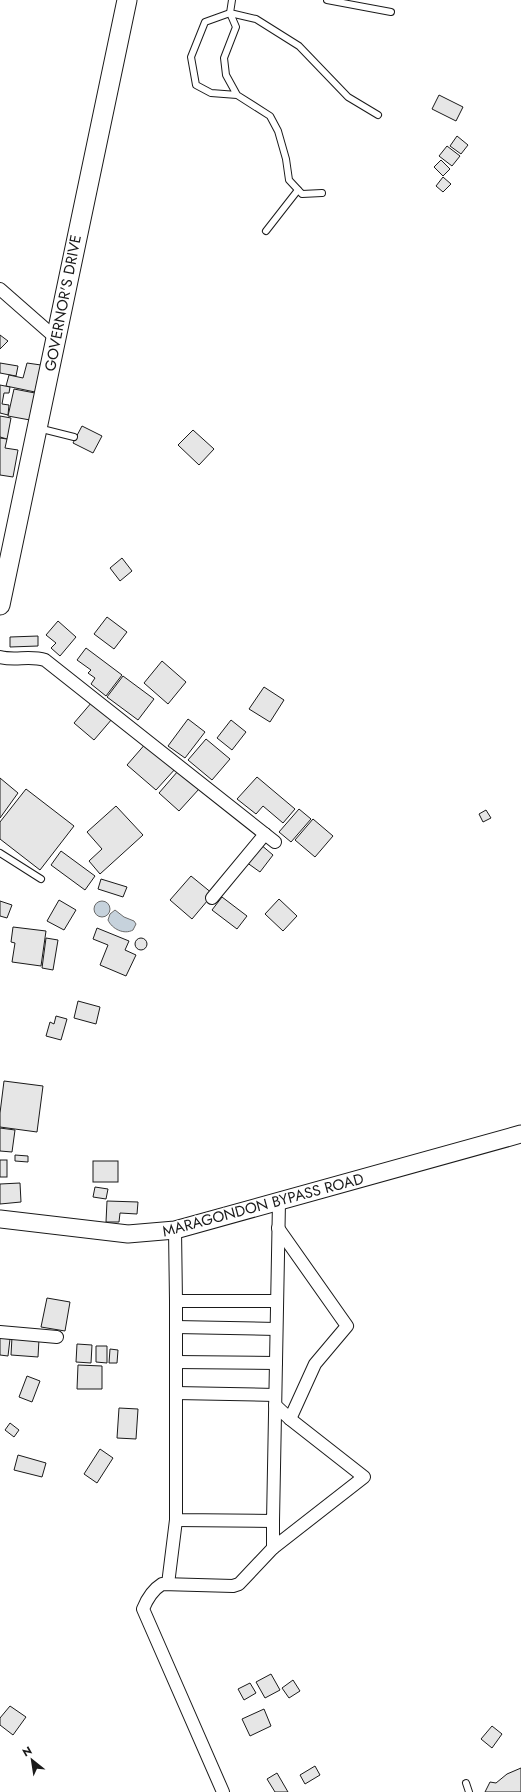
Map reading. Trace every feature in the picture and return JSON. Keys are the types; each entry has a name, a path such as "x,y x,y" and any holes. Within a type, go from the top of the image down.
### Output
{"main road":[{"name":"GOVERNOR'S DRIVE","path":"0,605 57,338 76,237 127,0"},
{"name":"MARAGONDON BYPASS ROAD","path":"0,1219 104,1233 150,1233 175,1230 521,1134"}],"street":[{"path":"0,289 57,338"},
{"path":"0,657 9,660 36,657 45,660 275,842"},
{"path":"212,898 265,834"},
{"path":"273,1548 279,1202"},
{"path":"278,1228 347,1326 315,1364 290,1419"},
{"path":"168,1584 176,1520 175,1230"},
{"path":"176,1301 277,1301"},
{"path":"176,1327 276,1329"},
{"path":"0,1332 57,1337"},
{"path":"176,1362 276,1363"},
{"path":"176,1393 275,1400 290,1419 364,1477 273,1548 244,1579 233,1586 162,1584 157,1587 146,1603 144,1609 223,1792"},
{"path":"176,1520 273,1521"}],"lane":[{"path":"232,0 230,13 236,27 224,58 226,75 238,95 270,116 278,131 286,159 289,180 302,194 322,193"},
{"path":"327,0 391,12"},
{"path":"238,95 211,93 196,85 191,57 205,22 230,13 256,19 299,46 348,97 378,115"},
{"path":"266,231 298,190"},
{"path":"37,428 74,437"},
{"path":"0,852 41,879"},
{"path":"466,1783 469,1792"}],"shaded area":[{"path":"102,901 109,906 110,909 105,916 102,917 95,912 94,909 99,902"},
{"path":"115,910 124,917 134,921 136,924 133,930 126,932 112,926 108,920 110,914"}],"building":[{"path":"439,95 463,107 456,121 432,109"},
{"path":"457,136 468,145 461,154 450,146"},
{"path":"447,146 460,156 452,166 439,156"},
{"path":"441,160 450,169 443,176 434,167"},
{"path":"443,177 451,184 443,192 436,186"},
{"path":"0,335 8,341 0,349"},
{"path":"0,363 18,366 16,376 0,373"},
{"path":"27,363 41,365 35,392 6,386 9,375 23,378"},
{"path":"0,385 10,387 9,393 4,393 2,404 9,405 8,415 0,413"},
{"path":"14,389 35,393 30,420 8,416"},
{"path":"0,416 11,418 7,439 0,437"},
{"path":"82,426 102,436 93,453 73,443"},
{"path":"193,430 214,449 199,465 178,445"},
{"path":"0,438 7,439 5,448 18,450 13,477 0,475"},
{"path":"122,558 132,571 120,581 110,568"},
{"path":"107,617 127,632 114,649 94,634"},
{"path":"58,621 76,637 60,656 51,648 56,643 46,635"},
{"path":"38,636 38,646 10,647 10,637"},
{"path":"86,648 122,675 106,696 91,684 95,678 88,673 91,670 77,660"},
{"path":"162,661 186,682 168,704 144,683"},
{"path":"123,676 154,699 138,720 107,697"},
{"path":"264,687 284,700 270,722 249,709"},
{"path":"92,702 112,719 94,740 74,723"},
{"path":"188,719 205,732 185,758 168,746"},
{"path":"231,720 246,732 232,750 217,738"},
{"path":"206,739 230,759 212,780 188,760"},
{"path":"147,742 176,768 156,790 127,765"},
{"path":"178,771 199,789 179,811 159,793"},
{"path":"257,777 295,809 283,823 263,806 256,814 237,799"},
{"path":"0,778 18,793 0,818"},
{"path":"26,789 74,826 40,870 0,839 0,822"},
{"path":"116,806 143,835 100,874 89,861 102,849 87,832"},
{"path":"299,809 311,819 291,842 279,832"},
{"path":"486,810 491,818 483,822 479,814"},
{"path":"313,819 333,836 315,857 295,840"},
{"path":"260,844 273,855 260,872 246,862"},
{"path":"61,851 95,876 85,890 51,865"},
{"path":"191,876 213,894 192,919 170,900"},
{"path":"101,879 127,887 123,897 98,889"},
{"path":"222,897 247,916 237,929 212,910"},
{"path":"279,899 297,916 283,931 265,914"},
{"path":"59,900 76,910 64,930 47,921"},
{"path":"0,901 12,905 7,918 0,916"},
{"path":"13,927 46,931 41,966 12,962 15,943 11,942"},
{"path":"97,928 129,941 125,950 136,955 126,976 100,965 108,945 93,939"},
{"path":"46,938 58,940 53,970 42,968"},
{"path":"143,938 146,939 146,949 139,950 136,949 135,942 136,939"},
{"path":"78,1001 100,1007 96,1024 74,1018"},
{"path":"56,1016 67,1019 61,1040 46,1036 50,1022 54,1024"},
{"path":"4,1081 43,1086 37,1132 0,1127 0,1113"},
{"path":"0,1128 15,1130 12,1152 0,1151"},
{"path":"15,1155 28,1156 28,1162 15,1161"},
{"path":"0,1160 7,1160 7,1177 0,1177"},
{"path":"93,1161 118,1161 118,1182 93,1182"},
{"path":"20,1183 21,1202 0,1204 0,1184"},
{"path":"95,1187 108,1189 106,1199 93,1197"},
{"path":"107,1201 138,1202 137,1214 120,1213 119,1222 106,1222"},
{"path":"47,1298 70,1302 65,1331 41,1327"},
{"path":"12,1337 39,1339 38,1357 11,1355"},
{"path":"0,1338 10,1339 8,1356 0,1355"},
{"path":"77,1344 92,1345 91,1363 76,1362"},
{"path":"96,1346 107,1346 107,1363 96,1362"},
{"path":"110,1349 118,1350 117,1363 109,1363"},
{"path":"78,1365 102,1366 102,1389 77,1389"},
{"path":"27,1376 40,1381 32,1402 19,1397"},
{"path":"119,1408 138,1409 136,1439 117,1438"},
{"path":"10,1423 19,1430 14,1437 5,1430"},
{"path":"100,1449 113,1458 97,1483 84,1474"},
{"path":"18,1455 46,1463 42,1477 14,1470"},
{"path":"271,1674 280,1690 265,1698 256,1682"},
{"path":"293,1680 300,1691 289,1698 282,1688"},
{"path":"250,1683 256,1693 244,1700 238,1689"},
{"path":"10,1706 26,1717 13,1735 0,1725 0,1718"},
{"path":"264,1709 271,1726 250,1736 242,1719"},
{"path":"492,1726 502,1734 492,1748 481,1739"},
{"path":"315,1766 320,1775 305,1784 300,1775"},
{"path":"521,1768 521,1792 485,1792 490,1782 496,1783 507,1774"},
{"path":"277,1773 288,1792 275,1792 267,1779"}]}
